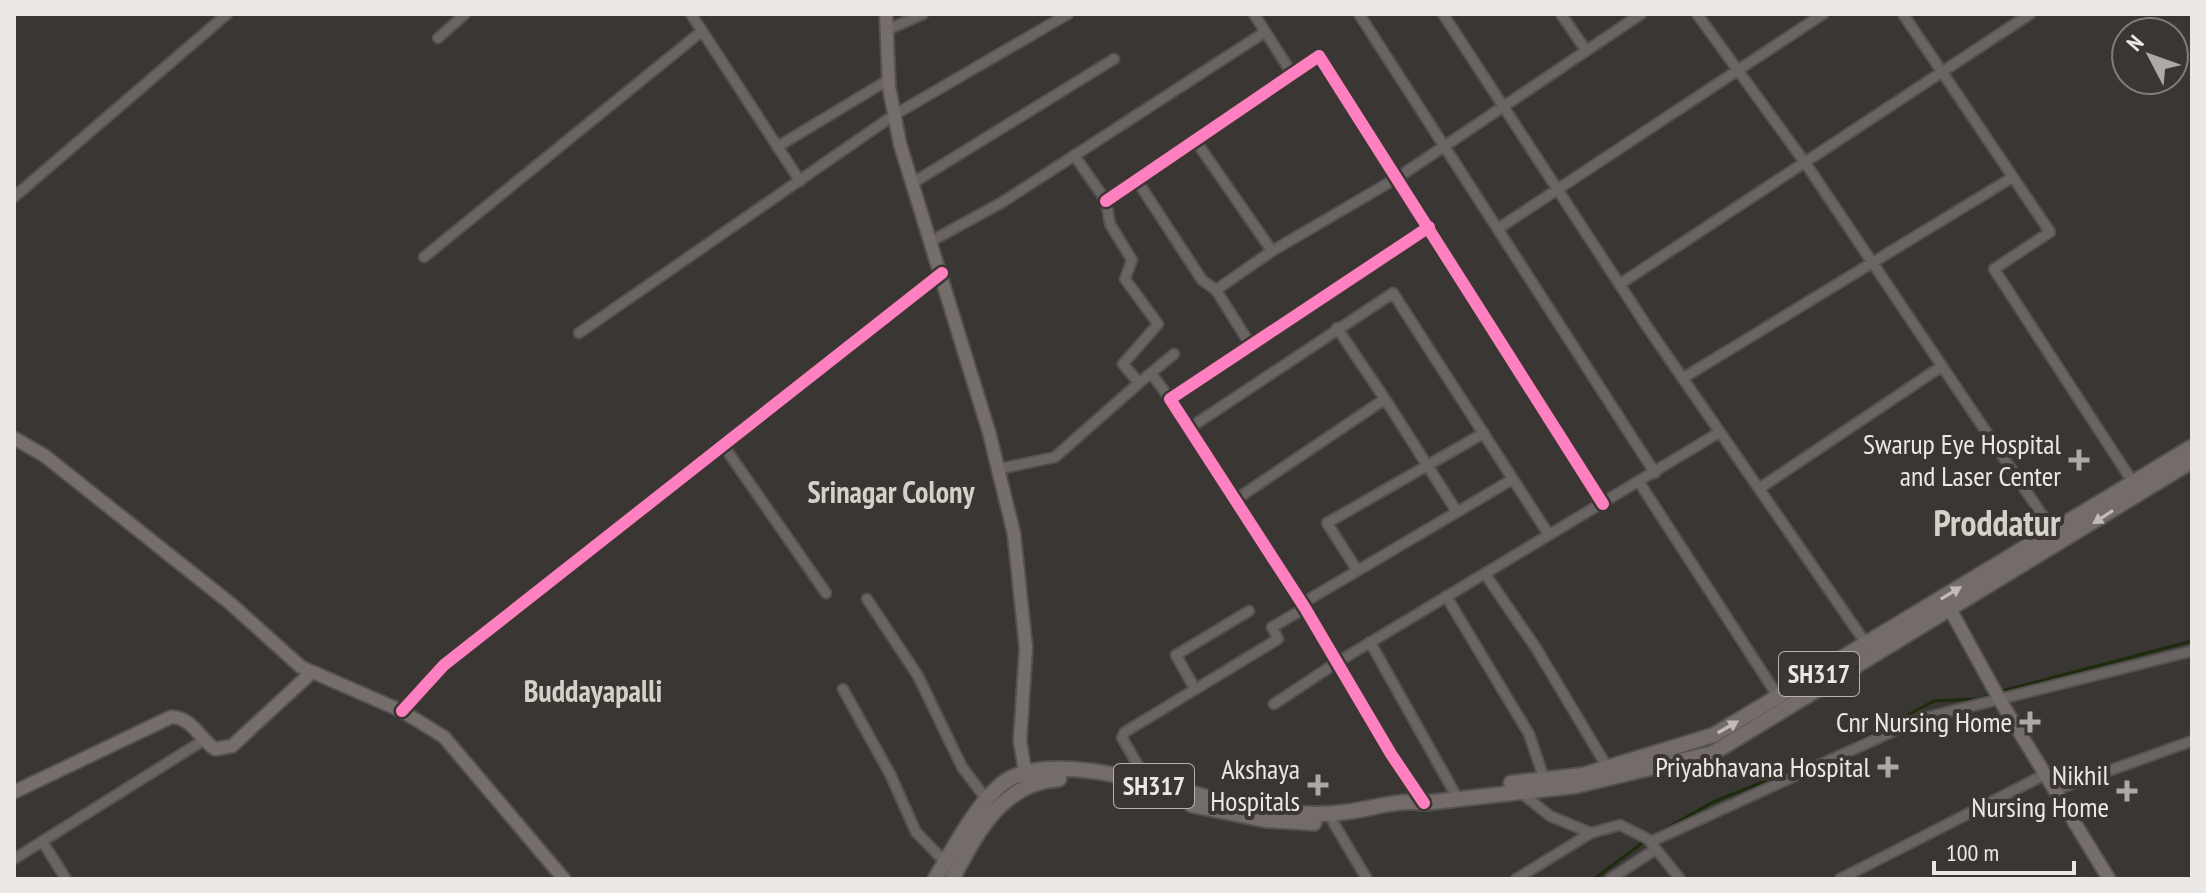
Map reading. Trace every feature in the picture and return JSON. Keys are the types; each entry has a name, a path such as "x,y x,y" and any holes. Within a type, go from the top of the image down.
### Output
{"main road":[{"path":"886,14 888,80 894,115 911,184 933,240 999,469 1014,534 1026,648 1020,741 1027,779"},
{"path":"402,711 444,665 942,273"},
{"path":"14,438 45,456 231,604 311,673 402,711 444,737 564,879"},
{"name":"SH317","path":"1027,779 1097,771 1235,805 1300,813 1344,813 1611,773 1713,753 1782,703 2136,488 2192,447"},
{"name":"SH317","path":"2136,488 2192,461"},
{"name":"SH317","path":"1870,649 1951,611 2057,537"},
{"path":"1951,611 2001,702 2109,879"},
{"path":"14,792 171,717 181,717 188,722 215,749 232,746 311,673"},
{"path":"952,879 961,849 987,800 1011,778 1096,780 1243,817 1287,823 1333,822 1410,809 1418,801"},
{"path":"935,879 945,862 1027,779"},
{"name":"SH317","path":"1456,796 1519,791 1546,783"}],"street":[{"path":"14,197 227,14"},
{"path":"438,38 465,14"},
{"path":"691,14 800,181"},
{"path":"887,30 923,14"},
{"path":"579,333 894,115 1068,14"},
{"path":"1254,14 1291,72"},
{"path":"1359,14 1655,473"},
{"path":"1443,14 1683,378 1870,649"},
{"path":"1561,14 1585,49"},
{"path":"1216,290 1272,251 1397,178 1641,14"},
{"path":"1697,14 1806,164 2057,537"},
{"path":"1499,228 1823,14"},
{"path":"1903,14 2050,232 1994,269 2136,488"},
{"path":"1620,284 2030,14"},
{"path":"424,257 702,31"},
{"path":"933,240 1001,203 1265,32"},
{"path":"1106,201 1291,72 1319,56 1603,504"},
{"path":"911,184 1114,59"},
{"path":"777,147 888,80"},
{"path":"1195,140 1272,251"},
{"path":"1074,155 1106,201 1110,224 1132,260 1125,279 1158,324 1123,364 1139,383"},
{"path":"1683,378 2013,177"},
{"path":"1136,179 1202,280 1216,290 1250,344"},
{"path":"1170,399 1429,227"},
{"path":"1191,427 1393,293 1549,535"},
{"path":"1337,328 1457,512"},
{"path":"999,469 1055,457 1174,354"},
{"path":"1760,488 1942,366"},
{"path":"1151,373 1191,427 1303,606 1418,801"},
{"path":"1235,500 1385,399"},
{"path":"1274,704 1370,642 1720,432"},
{"path":"1357,570 1327,523 1484,433"},
{"path":"723,445 826,593"},
{"path":"1139,782 1139,767 1122,736 1278,639 1272,627 1357,570 1513,479"},
{"path":"1639,482 1782,703"},
{"path":"1485,574 1536,648 1611,773"},
{"path":"1446,596 1529,734 1546,783"},
{"path":"867,599 918,676 962,767 987,800"},
{"path":"1195,689 1176,655 1249,611"},
{"path":"1370,642 1456,796"},
{"path":"1610,879 1653,845 1920,719 1986,701 2001,702 2042,687 2192,651"},
{"path":"843,689 890,774 916,832 945,862"},
{"path":"14,859 204,740"},
{"path":"2055,790 2192,741"},
{"path":"1840,879 2046,774"},
{"path":"1519,791 1550,816 1591,833"},
{"path":"1333,822 1367,879"},
{"path":"1516,879 1591,833 1620,825 1653,845 1680,879"},
{"path":"42,841 66,879"}],"waterway":[{"path":"1998,692 2192,641"},
{"path":"1651,837 1713,802 1837,752 1934,701 1978,699 1991,694"},
{"path":"1594,879 1645,841"}],"cycle path":[{"path":"1106,201 1319,56 1603,504"},
{"path":"1424,803 1391,754 1305,608 1170,399 1429,227"},
{"path":"402,711 444,665 942,273"}],"place":[{"name":"Swarup Eye Hospital and Laser Center","path":"2079,460"},
{"name":"Cnr Nursing Home","path":"2030,722"},
{"name":"Priyabhavana Hospital","path":"1888,767"},
{"name":"Akshaya Hospitals","path":"1318,785"},
{"name":"Nikhil Nursing Home","path":"2127,791"}],"district":[{"name":"Srinagar Colony","path":"891,493"},
{"name":"Proddatur","path":"1997,523"},
{"name":"Buddayapalli","path":"593,692"}]}
